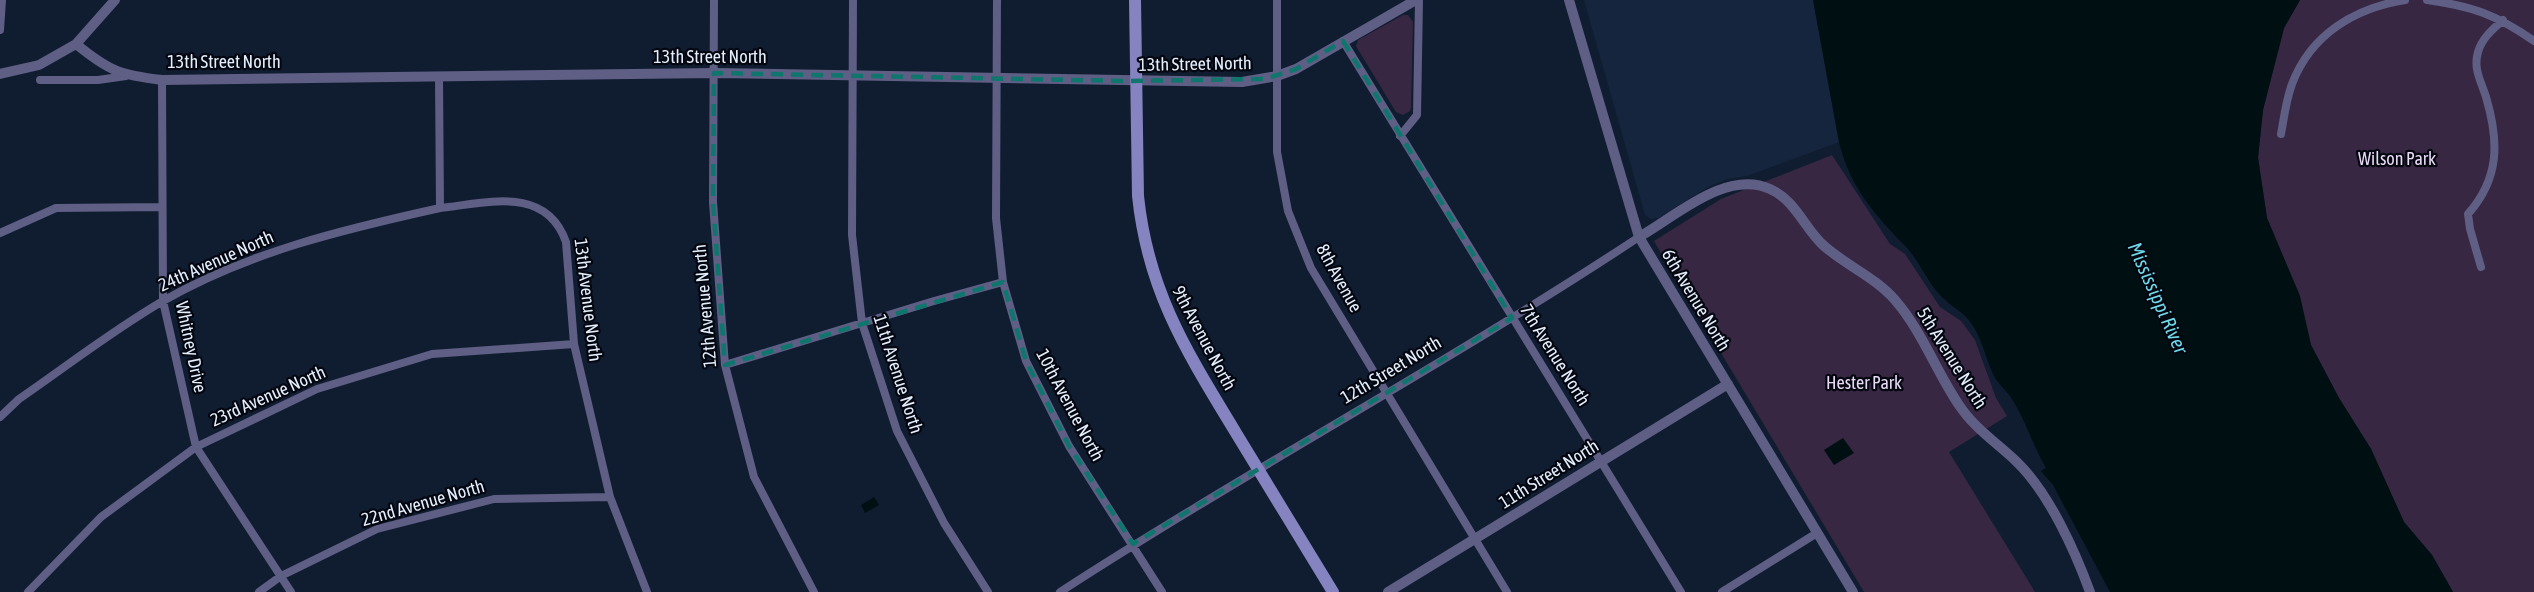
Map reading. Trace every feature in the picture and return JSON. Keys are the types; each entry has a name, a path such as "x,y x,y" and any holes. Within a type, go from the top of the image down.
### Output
{"main road":[{"name":"9th Avenue North","path":"1135,0 1138,196 1141,224 1154,280 1189,355 1334,592"}],"street":[{"path":"0,30 2,0"},
{"path":"0,74 39,66 76,44 115,0"},
{"name":"12th Avenue North","path":"714,0 713,202 725,365 754,477 814,592"},
{"name":"11th Avenue North","path":"852,0 852,236 862,323 897,431 944,522 988,592"},
{"name":"10th Avenue North","path":"997,0 996,218 1003,282 1026,361 1069,446 1162,592"},
{"name":"8th Avenue","path":"1277,0 1277,152 1288,211 1311,268 1507,592"},
{"path":"1400,136 1417,115 1418,0"},
{"name":"13th Street North","path":"76,44 102,65 126,76 162,80 714,73 1242,82 1277,76 1318,58 1343,41 1418,0"},
{"name":"6th Avenue North","path":"1569,0 1639,237 1853,592"},
{"path":"2281,134 2292,85 2310,50 2342,21 2379,4 2405,0"},
{"path":"2427,0 2467,6 2503,20 2534,40"},
{"path":"2481,267 2469,229 2468,214 2486,190 2495,168 2494,129 2486,96 2475,68 2478,51 2484,38 2503,20"},
{"name":"7th Avenue North","path":"1343,41 1681,592"},
{"path":"40,80 98,80 126,76"},
{"path":"439,77 440,208"},
{"name":"Whitney Drive","path":"162,80 163,301 196,447 291,592"},
{"name":"12th Street North","path":"1060,592 1133,544 1512,318 1703,196 1743,185"},
{"name":"5th Avenue North","path":"1743,185 1770,188 1790,202 1822,244 1894,299 1914,325 1959,405 1974,424 2018,462 2037,486 2080,563 2090,592"},
{"name":"13th Avenue North","path":"440,208 510,201 530,204 548,213 560,226 566,242 573,344 610,497 647,592"},
{"path":"0,233 56,208 162,207"},
{"name":"24th Avenue North","path":"0,417 19,399 163,301 233,267 305,241 440,208"},
{"path":"725,365 1003,282"},
{"name":"23rd Avenue North","path":"28,592 101,517 196,447 317,389 432,354 573,344"},
{"name":"11th Street North","path":"1388,592 1728,384"},
{"name":"22nd Avenue North","path":"259,592 281,576 377,529 494,499 610,497"},
{"path":"1722,592 1817,533"}],"highlighted area":[{"path":"1343,41 1512,318 1133,544 1069,446 1026,361 1003,282 725,365 713,202 714,73 1124,81 1265,79 1296,69"}],"shaded area":[{"path":"1584,0 1813,0 1839,142 1747,176 1728,179 1710,186 1658,218 1651,219 1645,215"}],"green space":[{"name":"Wilson Park","path":"2300,0 2534,0 2534,592 2453,592 2432,555 2404,522 2371,449 2339,398 2311,345 2299,294 2267,218 2258,157 2263,110 2284,28"},
{"path":"1403,15 1408,15 1413,22 1411,107 1410,111 1403,115 1396,112 1356,46 1358,40"},
{"name":"Hester Park","path":"1832,155 1890,244 1905,254 1940,307 1961,321 1975,340 1996,398 2007,416 1949,452 2035,592 1864,592 1654,241 1721,199"}],"water":[{"name":"Mississippi River","path":"1813,0 2300,0 2284,28 2263,110 2258,158 2267,218 2300,296 2311,345 2339,398 2371,449 2404,522 2432,555 2453,592 2110,592 2053,485 2041,471 2046,468 2017,407 1993,374 1975,329 1965,316 1936,290 1912,254 1865,200 1857,187 1839,142"},
{"path":"1843,438 1854,453 1834,465 1824,450"},
{"path":"874,497 879,505 865,513 861,505"}]}
